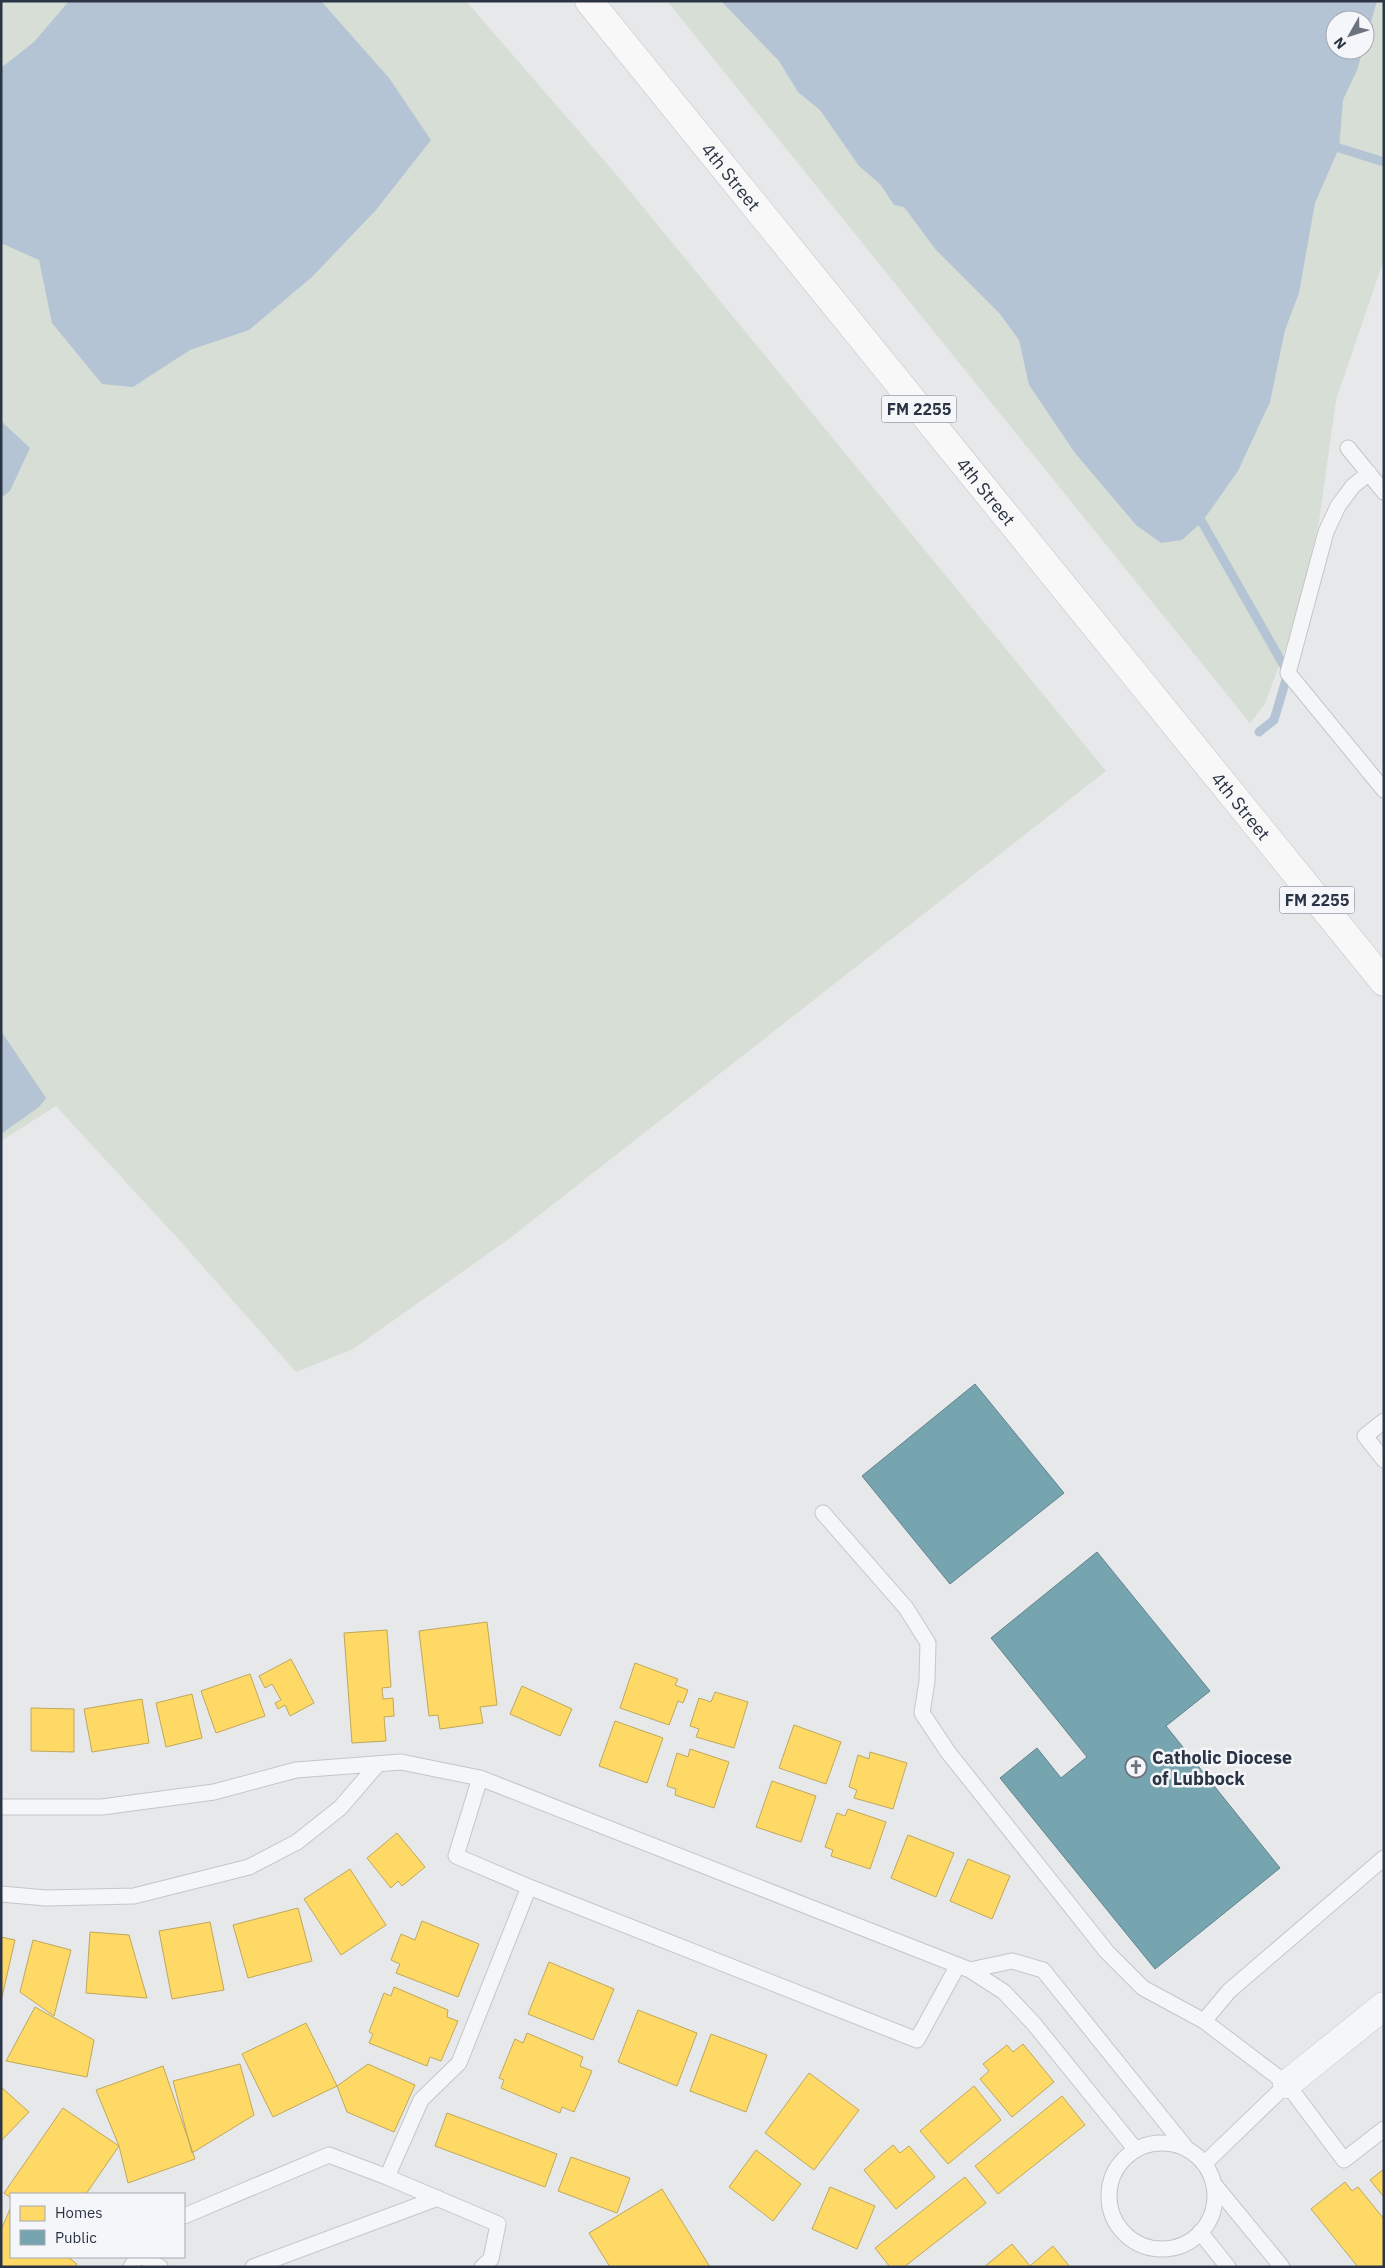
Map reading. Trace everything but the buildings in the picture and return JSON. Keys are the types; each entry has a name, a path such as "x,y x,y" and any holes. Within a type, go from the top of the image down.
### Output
{"main road":[{"name":"4th Street","path":"589,1 1384,982"}],"street":[{"path":"1287,2084 1384,2006"}],"lane":[{"path":"1348,448 1384,492"},
{"path":"1369,473 1353,486 1338,506 1326,532 1288,673 1384,790"},
{"path":"1384,1420 1365,1436 1384,1460"},
{"path":"824,1513 906,1608 928,1643 927,1681 922,1713 948,1752 1107,1952 1143,1988 1204,2021 1287,2084 1344,2160 1384,2129"},
{"path":"1,1807 102,1807 214,1792 296,1770 401,1762 480,1778 964,1968 1004,1992 1034,2024 1136,2150"},
{"path":"1,1894 46,1898 134,1896 249,1867 297,1842 340,1808 378,1764"},
{"path":"480,1778 456,1856 529,1887 918,2040 964,1968 1012,1961 1042,1970 1186,2149 1204,2164 1210,2174 1215,2190 1214,2208 1208,2224 1182,2246 1165,2249 1147,2247 1132,2239 1119,2226 1111,2211 1109,2193 1113,2176 1122,2161 1136,2150 1152,2144 1170,2143 1186,2149"},
{"path":"1204,2021 1229,1991 1384,1858"},
{"path":"387,2177 421,2100 458,2063 529,1887"},
{"path":"1204,2164 1287,2084"},
{"path":"185,2216 330,2155 498,2224 491,2258 482,2267"},
{"path":"1213,2182 1282,2267"},
{"path":"253,2267 438,2198"},
{"path":"1200,2232 1228,2267"},
{"path":"145,2258 160,2267"}],"shaded area":[{"path":"1,1 466,1 615,173 1106,771 510,1238 353,1349 296,1372 182,1243 56,1106 1,1141"},
{"path":"667,1 1384,1 1384,259 1336,400 1319,521 1297,616 1265,704 1250,723"}],"water":[{"path":"69,1 321,1 389,78 431,140 376,210 312,277 249,330 190,350 133,387 102,384 52,323 39,260 1,243 1,68 34,42"},
{"path":"721,1 1377,1 1374,10 1325,10 1325,60 1360,60 1343,100 1339,148 1315,203 1299,293 1285,330 1270,402 1238,471 1202,522 1182,540 1161,543 1136,525 1075,453 1029,385 1019,340 1000,314 936,250 904,207 894,205 880,184 859,166 820,110 798,92 779,61"},
{"path":"1,421 30,448 10,491 1,498"},
{"path":"1,1031 46,1098 39,1107 1,1134"}],"waterway":[{"path":"1339,148 1384,162"},
{"path":"1202,522 1288,673 1274,720 1259,732"}],"place":[{"name":"Catholic Diocese of Lubbock","path":"1136,1767"}]}
